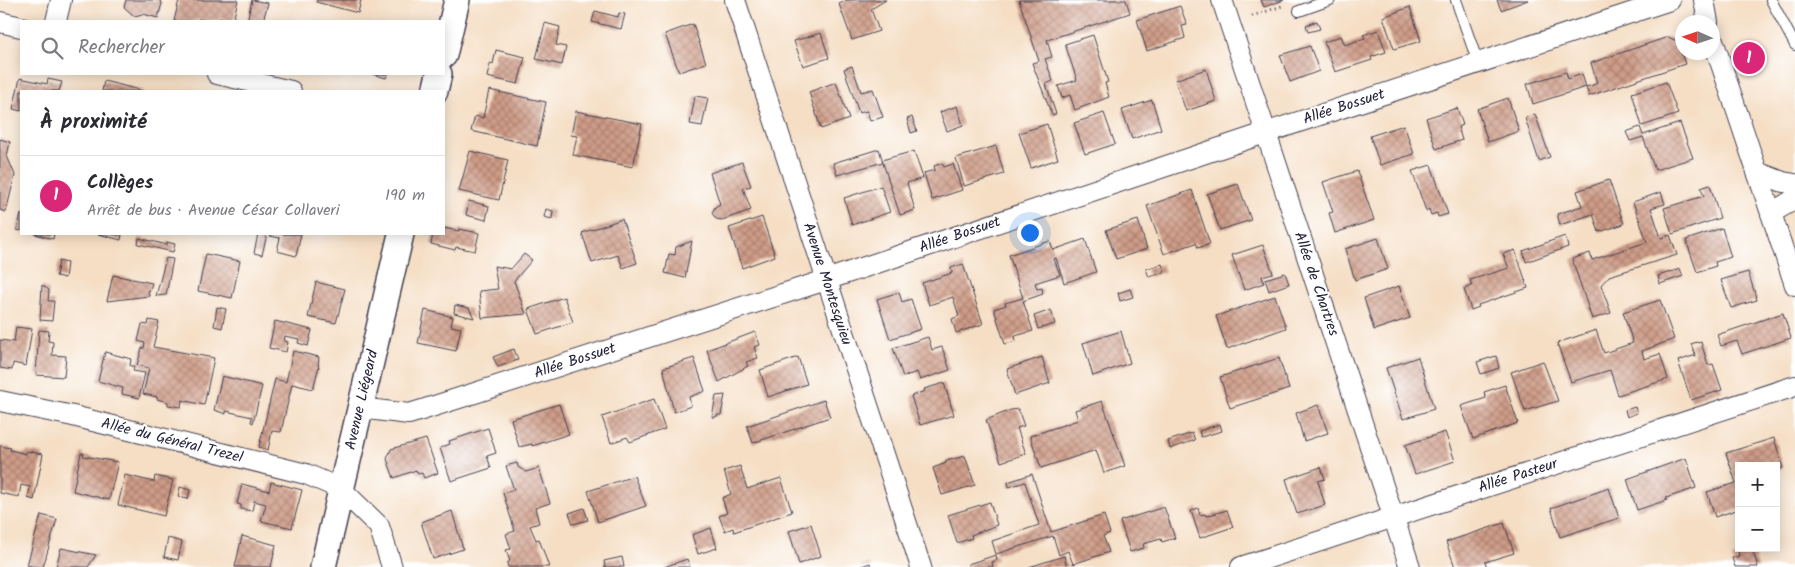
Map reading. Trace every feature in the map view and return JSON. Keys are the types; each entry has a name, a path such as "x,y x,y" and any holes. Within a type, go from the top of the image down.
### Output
{"street":[{"path":"56,20 61,0"},
{"path":"445,51 457,0"},
{"name":"Avenue Montesquieu","path":"735,0 922,567"},
{"name":"Allée de Chartres","path":"1222,0 1410,567"},
{"name":"Allée Bossuet","path":"360,408 409,414 826,280 1265,132 1670,0"},
{"path":"1704,0 1707,15"},
{"path":"0,22 20,27"},
{"path":"1720,60 1795,285"},
{"path":"221,75 287,90"},
{"path":"435,90 439,75"},
{"path":"1757,172 1783,182 1795,184"},
{"path":"1771,213 1795,199"},
{"name":"Avenue Liégeard","path":"323,567 401,235"},
{"name":"Allée Pasteur","path":"1241,567 1795,386"},
{"name":"Allée du Général Trezel","path":"0,401 73,416 306,474 341,489"},
{"path":"341,489 379,526 392,567"}],"lane":[{"path":"1299,10 1330,0"},
{"path":"1456,0 1478,63"},
{"path":"1773,1 1795,45"}],"path":[{"path":"1230,24 1296,1 1299,10"}],"building":[{"path":"126,0 159,0 162,3 158,18 143,14 134,16 124,7"},
{"path":"179,0 238,0 233,20 219,18 218,20 174,20"},
{"path":"252,0 268,3 263,20 247,20"},
{"path":"317,0 361,0 358,13 316,2"},
{"path":"847,0 886,0 871,9 879,31 852,40 839,4"},
{"path":"1019,0 1126,0 1130,13 1047,40 1052,57 1045,59 1053,81 1046,84 1056,114 1052,115 1032,63 1039,61"},
{"path":"1261,0 1284,0 1264,7"},
{"path":"1497,0 1528,0 1501,10"},
{"path":"1180,6 1187,25 1182,26 1185,38 1147,51 1137,20"},
{"path":"1410,7 1421,41 1394,49 1383,17"},
{"path":"595,11 618,17 619,13 625,14 621,29 592,22"},
{"path":"1317,21 1320,29 1308,32 1306,25"},
{"path":"545,23 560,27 556,45 566,47 562,65 536,59"},
{"path":"693,24 706,63 679,72 665,34"},
{"path":"1378,30 1386,52 1371,57 1372,60 1335,72 1324,42 1341,36 1345,45 1365,38 1363,35"},
{"path":"821,33 829,58 803,66 794,41"},
{"path":"1093,35 1108,82 1105,83 1109,97 1075,110 1070,95 1062,98 1058,86 1077,80 1065,44"},
{"path":"1668,37 1675,40 1675,60 1684,60 1685,64 1589,96 1586,87 1597,83 1591,63"},
{"path":"1310,46 1319,71 1290,82 1280,55"},
{"path":"496,50 525,57 518,84 487,77 490,63 493,64"},
{"path":"852,66 861,92 873,89 883,117 870,121 867,111 859,113 844,69"},
{"path":"1206,69 1216,101 1186,111 1175,80"},
{"path":"1566,72 1568,79 1582,74 1586,87 1533,104 1527,84"},
{"path":"376,75 388,75 386,78"},
{"path":"20,78 47,84 48,79 62,82 59,90 20,90 20,111 13,109"},
{"path":"104,81 140,90 102,90"},
{"path":"836,82 849,119 821,129 809,92"},
{"path":"1666,82 1678,114 1642,126 1632,93"},
{"path":"489,90 546,102 537,146 471,131 475,116 483,118"},
{"path":"695,96 708,98 702,126 690,124"},
{"path":"1508,98 1519,131 1488,142 1477,109"},
{"path":"1152,100 1161,129 1132,139 1122,110"},
{"path":"957,106 963,125 947,131 940,112"},
{"path":"1457,108 1463,125 1458,127 1462,140 1436,149 1426,118"},
{"path":"576,111 642,124 633,167 573,155 577,136 571,135"},
{"path":"1104,113 1115,144 1085,154 1074,123"},
{"path":"1535,114 1550,157 1539,161 1525,118"},
{"path":"912,117 917,131 911,133 907,119"},
{"path":"1680,123 1693,158 1655,170 1643,137 1630,141 1626,132 1640,127 1643,135"},
{"path":"1047,124 1058,159 1031,168 1019,133"},
{"path":"1404,125 1414,154 1380,165 1370,136"},
{"path":"0,139 10,142 7,156 15,175 6,212 0,210"},
{"path":"996,146 1004,174 964,186 956,158"},
{"path":"879,149 883,162 837,175 833,163"},
{"path":"470,151 508,160 499,200 459,191"},
{"path":"914,151 923,178 907,183 915,210 900,215 882,160"},
{"path":"742,162 751,186 743,188 751,210 722,220 716,219 712,213 715,207 720,204 710,173"},
{"path":"942,163 944,167 953,164 962,190 932,200 924,173 935,170 934,166"},
{"path":"1431,165 1448,214 1438,217 1437,213 1431,215 1429,209 1426,211 1412,171"},
{"path":"1357,171 1374,220 1335,233 1329,213 1333,212 1323,182"},
{"path":"1609,180 1624,224 1599,232 1593,214 1560,225 1557,214 1582,206 1577,191"},
{"path":"1238,184 1251,220 1220,230 1207,194"},
{"path":"1710,185 1720,218 1672,234 1664,208 1704,196 1701,188"},
{"path":"881,186 890,212 852,225 844,198"},
{"path":"1192,190 1210,244 1198,248 1196,243 1164,254 1147,206"},
{"path":"1661,192 1665,204 1651,208 1661,238 1670,235 1677,255 1609,276 1601,285 1611,313 1592,319 1572,259 1590,253 1592,260 1647,242 1633,202"},
{"path":"469,201 489,206 486,220 466,215"},
{"path":"546,209 553,211 552,219 544,217"},
{"path":"762,217 775,256 742,268 729,228"},
{"path":"20,218 20,231 17,230"},
{"path":"622,219 637,263 623,268 618,255 592,263 582,233"},
{"path":"1138,220 1147,249 1116,259 1106,230"},
{"path":"445,228 479,233 475,251 456,247 455,250 431,244 433,235 445,235"},
{"path":"1722,228 1731,257 1715,262 1716,266 1697,272 1686,240"},
{"path":"39,235 54,235 53,239"},
{"path":"102,235 122,235 121,240"},
{"path":"258,235 267,235 262,255 254,253"},
{"path":"301,235 296,256 277,251 280,238 270,236"},
{"path":"1565,236 1568,247 1526,262 1523,251"},
{"path":"139,238 167,245 167,242 175,244 173,252 138,244"},
{"path":"1378,238 1388,269 1355,280 1345,249"},
{"path":"1085,239 1096,272 1064,283 1056,258 1054,259 1060,275 1035,283 1037,289 1042,288 1043,294 1023,301 1033,331 1015,336 1016,341 1005,344 994,309 1006,305 1005,303 1023,298 1009,255 1050,241 1053,250"},
{"path":"692,241 685,278 665,273 669,254 675,255 676,247"},
{"path":"1263,245 1273,273 1262,276 1264,283 1244,290 1232,255"},
{"path":"1515,250 1528,288 1478,305 1479,307 1471,310 1464,289 1472,286 1470,280 1509,268 1503,254"},
{"path":"206,254 240,261 232,298 198,291"},
{"path":"524,254 532,260 514,281 526,314 482,318 479,291 498,289 494,266 511,269"},
{"path":"166,258 173,259 166,295 156,296"},
{"path":"59,261 67,263 65,278 56,276"},
{"path":"963,264 983,324 956,333 952,319 959,316 953,297 929,305 922,283 952,273 951,268"},
{"path":"1162,264 1165,272 1149,277 1146,269"},
{"path":"1680,269 1683,276 1660,284 1658,276"},
{"path":"1748,272 1757,300 1731,308 1721,280"},
{"path":"1285,273 1289,284 1269,291 1265,279"},
{"path":"113,275 152,283 148,291 149,296 107,301"},
{"path":"316,282 345,289 336,323 308,317"},
{"path":"42,285 49,290 48,301 54,301 52,321 40,320"},
{"path":"1399,286 1410,318 1374,330 1364,298"},
{"path":"1130,289 1133,297 1120,301 1118,293"},
{"path":"899,292 902,302 911,299 921,329 890,339 877,299"},
{"path":"1275,296 1286,328 1227,349 1216,316"},
{"path":"564,297 573,322 537,334 528,309"},
{"path":"1660,300 1674,339 1642,351 1644,359 1660,354 1668,379 1618,395 1610,370 1571,382 1557,343 1596,330 1604,353 1633,343 1623,312"},
{"path":"455,305 469,308 474,318 454,313"},
{"path":"217,307 226,309 222,328 214,326"},
{"path":"425,310 453,317 451,326 461,328 456,351 418,343"},
{"path":"1051,310 1055,324 1038,329 1034,316"},
{"path":"1783,313 1791,338 1742,354 1737,341 1721,346 1717,335"},
{"path":"149,320 159,322 153,347 214,358 204,405 182,400 181,407 168,405 168,402 157,399 157,397 143,394 149,368 137,365 145,343 138,341 142,324 148,325"},
{"path":"275,321 312,330 308,346 298,343 299,339 285,336 284,341 288,342 286,352 269,348"},
{"path":"16,327 32,329 26,366 13,363 12,370 0,368 0,340 14,342"},
{"path":"39,330 49,331 48,341 53,342 52,355 66,356 64,377 36,375"},
{"path":"1121,331 1130,363 1093,376 1083,343"},
{"path":"755,332 760,345 754,347 758,358 746,362 748,366 719,382 707,350"},
{"path":"928,337 932,350 942,347 950,370 920,380 917,372 903,377 893,348"},
{"path":"1701,342 1708,365 1713,364 1722,390 1691,400 1678,361 1693,356 1696,357 1691,344"},
{"path":"514,349 518,360 498,367 493,357"},
{"path":"293,351 319,357 319,366 313,389 292,384 281,432 272,431 268,450 259,447 275,379 286,382"},
{"path":"105,352 131,359 130,366 134,366 133,371 145,373 139,398 122,394 123,388 98,381"},
{"path":"1496,356 1499,368 1481,374 1477,362"},
{"path":"798,357 807,384 768,397 760,370"},
{"path":"1042,357 1050,383 1015,395 1007,369"},
{"path":"1418,357 1434,409 1403,419 1386,368"},
{"path":"694,358 705,391 689,397 691,406 674,412 663,368"},
{"path":"1279,358 1289,389 1230,408 1220,377"},
{"path":"1543,361 1558,401 1525,411 1511,372"},
{"path":"222,376 262,386 253,423 251,422 252,417 226,411 226,414 214,410"},
{"path":"944,383 954,415 920,425 911,396 925,391 924,389"},
{"path":"1505,385 1518,423 1473,439 1461,406 1486,398 1484,392"},
{"path":"725,395 721,415 712,417 716,396"},
{"path":"654,399 665,429 630,442 627,437 611,443 602,417"},
{"path":"824,400 830,417 753,443 747,426"},
{"path":"1102,401 1125,466 1104,473 1096,450 1041,468 1030,436 1078,420 1075,410"},
{"path":"559,404 569,434 532,446 532,444 519,447 511,419"},
{"path":"1318,405 1328,433 1304,441 1296,413"},
{"path":"1635,407 1637,413 1627,417 1625,410"},
{"path":"1018,409 1024,426 1017,428 1026,454 1001,462 986,420"},
{"path":"1220,424 1222,431 1201,437 1199,431"},
{"path":"488,428 496,453 487,456 491,468 451,481 440,448 450,444 449,441"},
{"path":"1445,432 1455,461 1415,474 1405,445"},
{"path":"1192,433 1195,440 1170,449 1168,441"},
{"path":"1774,438 1783,468 1780,469 1780,462 1735,462 1735,480 1726,453"},
{"path":"426,439 438,473 424,478 422,473 418,474 416,470 394,478 387,459 391,449"},
{"path":"0,446 26,454 26,451 43,454 34,500 28,498 30,487 21,485 19,497 0,493"},
{"path":"81,453 84,453 83,456 118,462 109,500 73,491"},
{"path":"965,456 975,485 942,495 933,468 946,463 946,461"},
{"path":"1686,458 1696,488 1637,510 1627,479"},
{"path":"517,463 518,467 526,472 539,468 550,503 535,508 539,523 530,526 536,540 539,539 549,567 508,567 507,563 510,561 506,550 511,549 506,534 515,531 503,493 514,490 506,466"},
{"path":"740,466 747,489 781,478 792,512 734,532 733,528 725,531 719,516 727,513 722,498 731,494 724,471"},
{"path":"1321,467 1325,479 1318,481 1325,505 1297,514 1286,479"},
{"path":"1032,474 1051,532 1104,515 1110,533 1103,536 1109,552 1073,564 1068,551 1059,555 1053,536 996,554 992,541 1039,525 1025,482 1009,487 1008,482"},
{"path":"125,475 154,482 155,476 173,480 164,516 118,505"},
{"path":"634,476 646,506 598,522 588,491"},
{"path":"271,482 302,490 292,528 261,521 266,504 254,501 252,511 241,509 241,505 237,504 242,484 269,491"},
{"path":"1735,483 1735,510 1715,517 1707,492"},
{"path":"180,487 190,490 188,499 178,497"},
{"path":"1609,488 1619,518 1560,537 1551,508"},
{"path":"990,502 997,525 971,535 972,538 957,543 948,515"},
{"path":"1164,507 1175,538 1162,542 1161,539 1143,544 1144,548 1130,552 1120,521"},
{"path":"584,508 588,520 573,524 569,513"},
{"path":"1198,508 1200,515 1205,514 1206,516 1227,510 1233,527 1200,538 1191,511"},
{"path":"452,511 463,549 433,559 421,522"},
{"path":"41,515 57,519 43,567 35,567 27,565"},
{"path":"1504,523 1514,553 1485,562 1487,567 1455,567 1446,542"},
{"path":"811,524 821,556 799,564 789,531"},
{"path":"711,528 717,548 698,554 692,535"},
{"path":"242,536 276,545 271,567 235,567"},
{"path":"168,538 182,542 178,560 164,557"},
{"path":"61,548 96,555 88,567 56,567"},
{"path":"1738,552 1753,552 1758,567 1735,567 1732,558 1739,556"},
{"path":"996,555 997,560 992,562 993,567 969,567 968,564"},
{"path":"1064,556 1067,567 1029,567"},
{"path":"622,557 624,567 605,567 604,561"},
{"path":"687,559 690,567 664,567"},
{"path":"870,563 871,567 859,567"}],"place":[{"name":"Collèges","path":"1749,58"}]}
